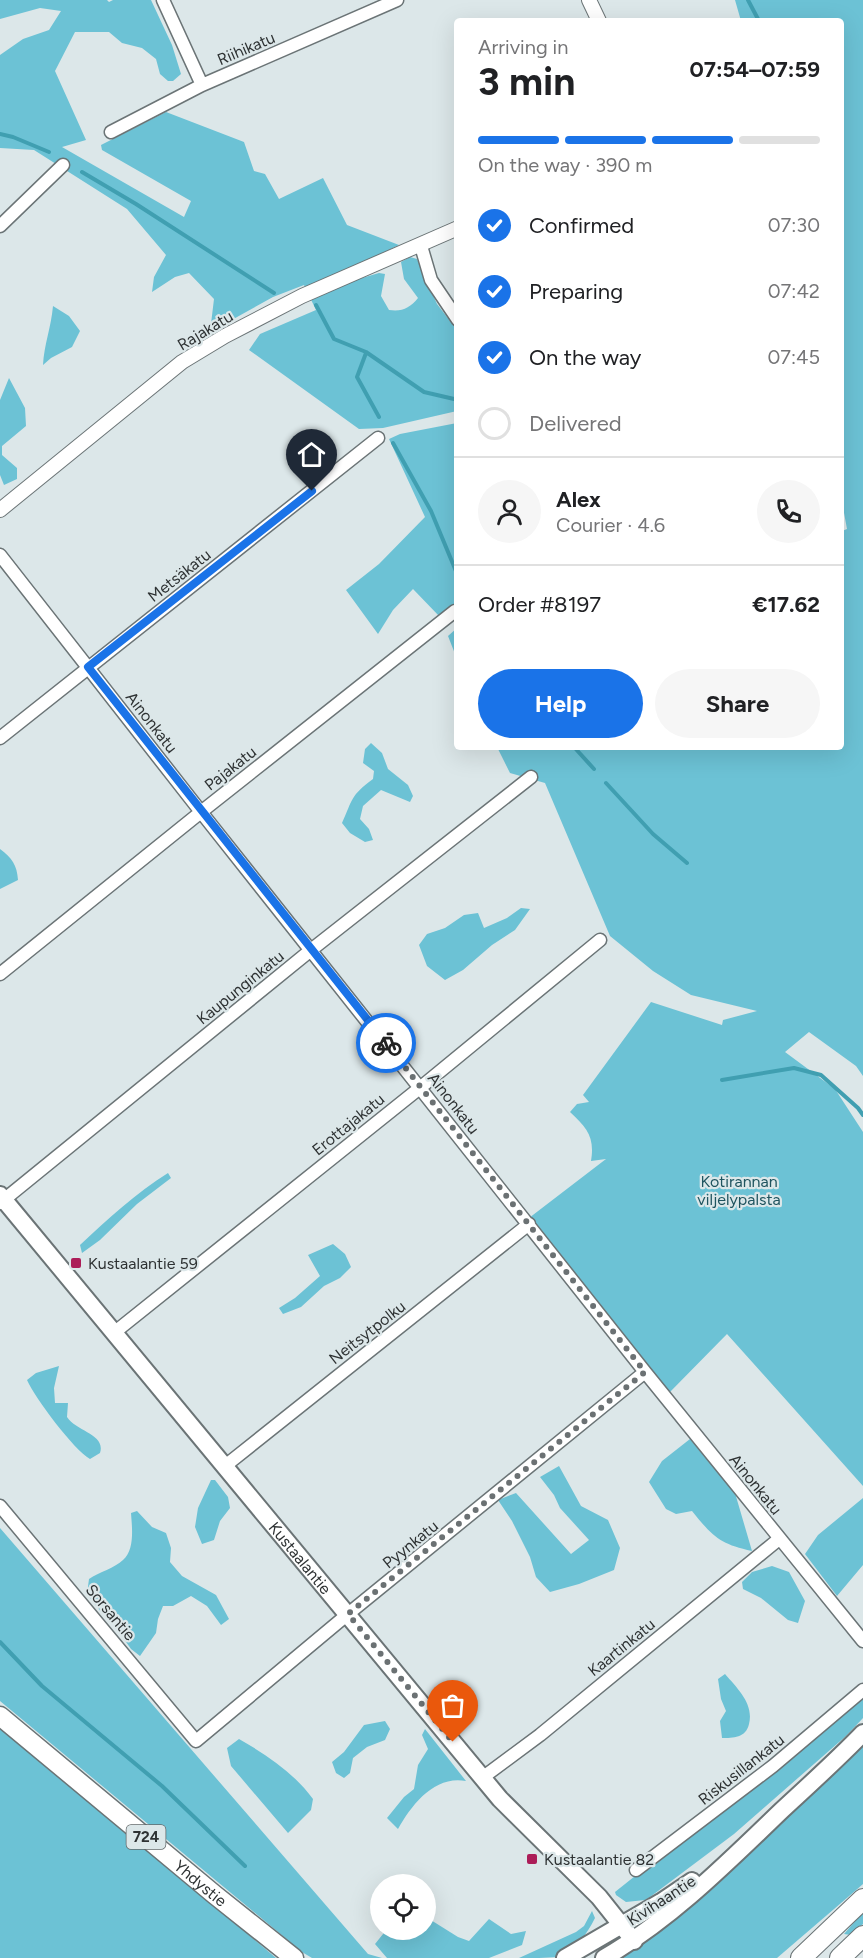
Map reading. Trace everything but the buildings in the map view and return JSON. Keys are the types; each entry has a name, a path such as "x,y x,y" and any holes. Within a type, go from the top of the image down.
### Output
{"highway":[{"path":"801,1958 863,1899"},
{"path":"840,1958 863,1936"}],"main road":[{"name":"Kustaalantie","path":"1,1199 115,1332 482,1778 513,1814 599,1897 634,1941"},
{"name":"Yhdystie","path":"0,1716 294,1958"},
{"name":"Kivihaantie","path":"604,1958 634,1941 668,1915 754,1837 863,1732"},
{"name":"Kivihaantie","path":"565,1958 661,1902 754,1837"}],"street":[{"path":"163,0 202,85"},
{"name":"Riihikatu","path":"111,132 202,85 370,5 397,0"},
{"path":"589,0 598,18"},
{"path":"0,226 63,165"},
{"name":"Rajakatu","path":"0,510 182,362 225,336 302,296 454,230"},
{"path":"421,246 431,280 454,314"},
{"name":"Metsäkatu","path":"0,738 378,438"},
{"name":"Ainonkatu","path":"0,555 645,1372 863,1641"},
{"name":"Pajakatu","path":"0,974 454,612"},
{"name":"Kaupunginkatu","path":"1,1199 531,777"},
{"name":"Erottajakatu","path":"115,1332 421,1087 600,940"},
{"name":"Neitsytpolku","path":"225,1466 529,1224"},
{"name":"Pyynkatu","path":"196,1741 645,1372"},
{"name":"Sorsantie","path":"0,1506 196,1741"},
{"name":"Kaartinkatu","path":"482,1778 540,1735 779,1539"},
{"name":"Riskusillankatu","path":"636,1870 773,1766 863,1690"}],"green space":[{"path":"0,0 107,0 109,2 113,0 151,0 172,45 181,74 173,81 168,81 160,74 156,59 142,48 122,43 109,32 75,32 55,71 86,140 62,147 184,217 191,201 102,150 101,145 166,112 244,142 254,171 265,174 279,199 323,178 347,225 399,245 339,274 362,278 379,273 385,274 381,296 389,310 402,310 418,298 404,279 401,262 410,257 417,259 437,304 454,326 454,412 383,428 359,429 249,350 260,334 316,310 304,285 273,297 210,332 214,299 189,273 175,277 152,292 154,277 166,255 127,209 34,150 0,148 0,55 23,39 49,30 61,11 40,8 0,19"},
{"name":"Kotirannan viljelypalsta","path":"735,0 863,0 863,1076 856,1066 809,1032 785,1052 835,1089 863,1132 863,1486 727,1334 669,1393 529,1218 606,1159 591,1161 591,1139 581,1123 570,1112 577,1104 589,1102 583,1095 651,1002 722,1025 723,1020 757,1011 691,995 653,971 610,936 545,783 510,773 498,750 844,750 844,530 847,529 844,513 844,18 740,18"},
{"path":"53,306 69,316 80,331 72,347 43,365 51,322"},
{"path":"9,378 25,408 26,426 2,446 2,455 17,468 17,479 4,485 0,475 0,400"},
{"path":"454,424 454,608 439,616 413,589 393,610 378,634 346,590 379,564 425,517 389,439 400,434"},
{"path":"454,631 454,651 448,636"},
{"path":"371,743 382,753 388,769 408,785 413,796 410,802 381,790 363,806 360,819 369,829 373,840 365,842 350,833 342,823 356,794 373,779 374,771 363,763 365,749"},
{"path":"0,849 13,862 18,880 0,889"},
{"path":"521,908 530,909 515,930 492,945 463,970 445,980 427,966 419,945 427,934 445,928 464,915 478,913 484,928 507,918"},
{"path":"168,1173 171,1178 137,1204 100,1240 82,1253 80,1245 133,1198"},
{"path":"333,1244 345,1254 351,1267 340,1278 324,1286 301,1307 283,1314 279,1308 295,1298 320,1276 308,1255"},
{"path":"59,1366 54,1388 55,1403 68,1403 67,1417 99,1441 100,1453 90,1459 56,1423 27,1380 36,1373"},
{"path":"690,1439 735,1493 752,1551 718,1538 692,1511 676,1514 666,1509 649,1482 662,1461"},
{"path":"559,1466 581,1506 608,1520 620,1548 614,1570 579,1584 550,1592 536,1577 530,1557 512,1521 498,1500 516,1493 571,1554 589,1540 560,1508 554,1495 540,1477"},
{"path":"211,1480 215,1480 228,1497 230,1508 220,1521 214,1540 202,1544 195,1527 198,1508"},
{"path":"863,1498 863,1565 837,1596 805,1554 818,1535"},
{"path":"137,1511 152,1527 166,1533 171,1548 170,1562 182,1576 216,1595 229,1619 221,1625 207,1606 191,1596 173,1606 163,1606 156,1633 140,1656 131,1649 114,1619 101,1612 87,1594 89,1579 116,1565 127,1556 132,1538 131,1513"},
{"path":"0,1528 368,1954 382,1958 312,1958 302,1952 0,1701"},
{"path":"772,1566 789,1572 805,1601 798,1623 788,1620 761,1598 743,1589 742,1582 752,1572"},
{"path":"725,1674 744,1697 750,1717 747,1729 742,1735 722,1738 720,1721 726,1711 721,1699 718,1679"},
{"path":"863,1694 863,1718 846,1736 734,1834 645,1900 626,1902 616,1895 615,1892"},
{"path":"385,1721 390,1729 385,1740 367,1747 353,1758 350,1773 344,1778 336,1773 332,1762 344,1752 364,1725"},
{"path":"0,1724 276,1958 0,1958"},
{"path":"425,1729 466,1781 444,1782 426,1793 410,1810 398,1829 387,1818 404,1797 414,1789 418,1765 428,1749 422,1735"},
{"path":"239,1739 279,1765 313,1799 311,1810 288,1833 231,1766 227,1748"},
{"path":"863,1744 863,1884 855,1891 777,1958 615,1958 684,1913"},
{"path":"592,1911 595,1918 588,1930 576,1946 564,1954 558,1957 519,1958 576,1932 584,1926"},
{"path":"863,1912 863,1924 851,1935 844,1934"},
{"path":"489,1919 511,1934 526,1931 522,1945 489,1958 387,1958 375,1944 378,1940 436,1940 436,1923 469,1941"}],"waterway":[{"path":"748,0 757,18"},
{"path":"0,134 49,152"},
{"path":"82,172 274,293"},
{"path":"316,305 334,339 366,352 424,392 454,399"},
{"path":"366,353 357,377 379,417"},
{"path":"393,443 431,511 454,566"},
{"path":"577,750 594,769"},
{"path":"606,783 653,834 687,863"},
{"path":"722,1080 794,1068 821,1075 863,1115"},
{"path":"0,1642 42,1686 162,1786 245,1866"}],"way so far":[{"path":"386,1043 645,1372 348,1614 453,1742"}],"place":[{"name":"Kustaalantie 59","path":"76,1263"},
{"name":"Kustaalantie 82","path":"532,1859"}],"route":[{"path":"312,491 88,667 386,1043"}]}
